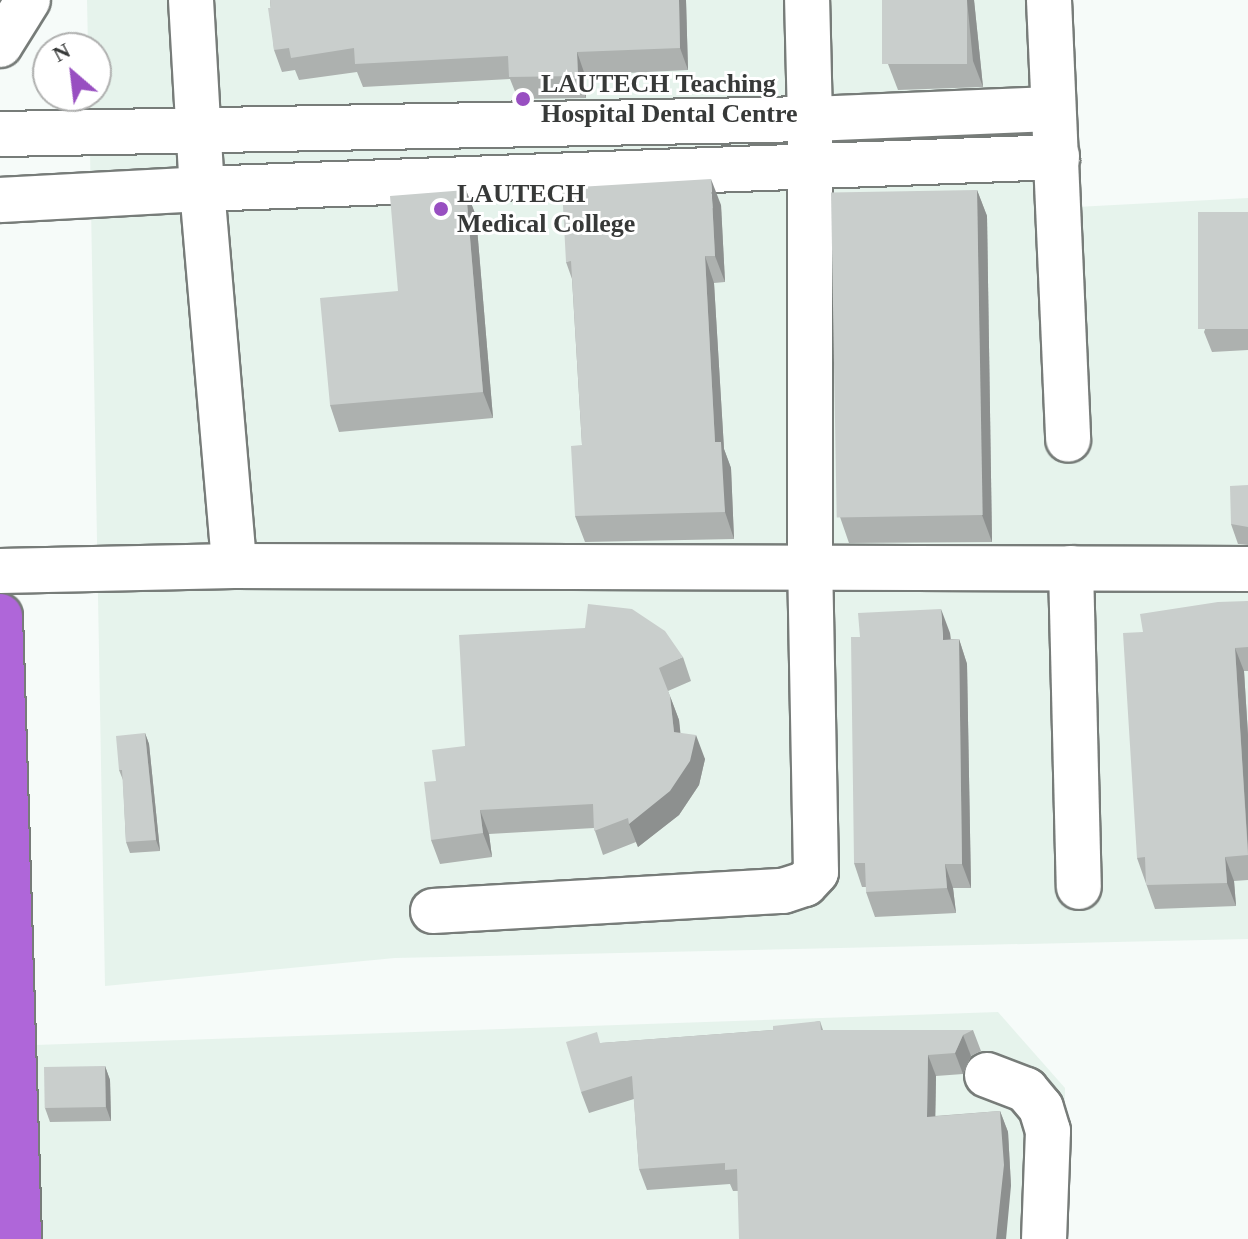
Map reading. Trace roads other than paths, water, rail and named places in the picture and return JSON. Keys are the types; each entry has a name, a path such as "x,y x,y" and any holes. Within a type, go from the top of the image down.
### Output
{"highway":[{"path":"0,616 19,1239"}],"street":[{"path":"0,45 28,0"},
{"path":"191,0 202,189 234,566"},
{"path":"433,911 783,891 805,884 816,872 810,568 807,0"},
{"path":"1049,0 1068,440"},
{"path":"0,134 810,119 1053,109"},
{"path":"0,200 202,189 1057,157"},
{"path":"0,571 234,566 1248,569"},
{"path":"1071,568 1079,887"},
{"path":"987,1075 1026,1090 1041,1108 1048,1131 1044,1239"}],"place":[{"name":"LAUTECH Teaching Hospital Dental Centre","path":"523,99"},
{"name":"LAUTECH Medical College","path":"441,209"}]}
